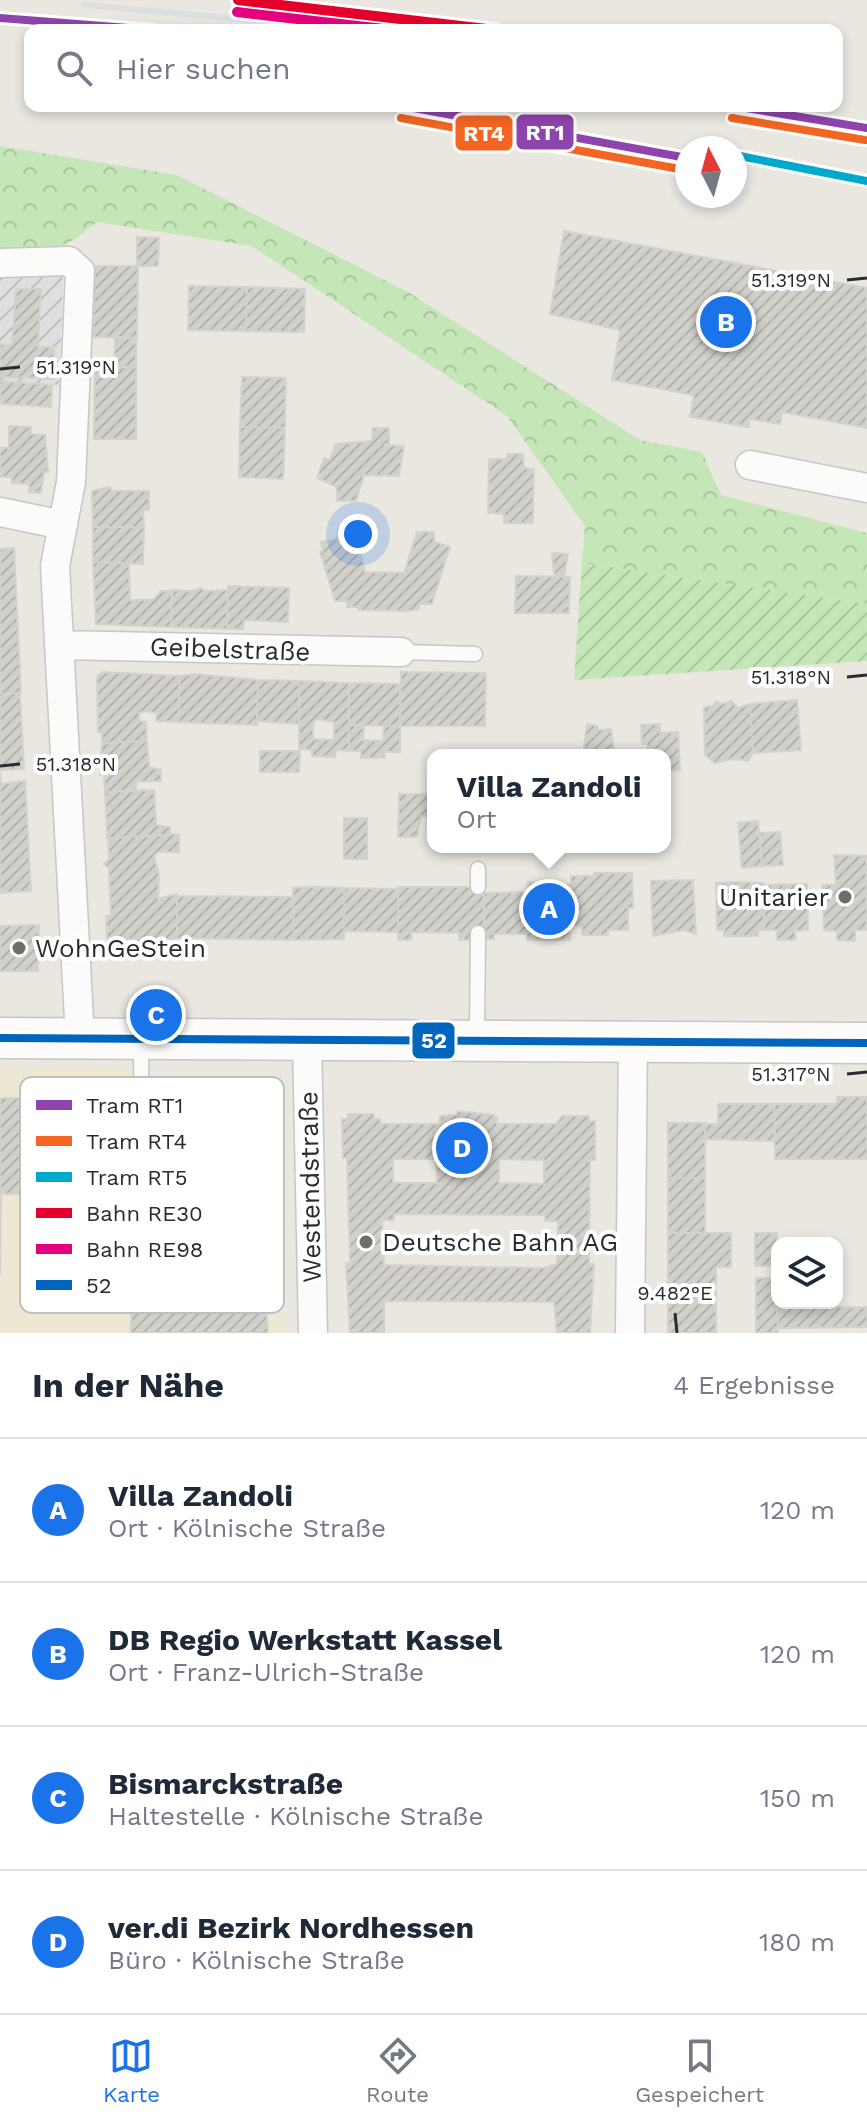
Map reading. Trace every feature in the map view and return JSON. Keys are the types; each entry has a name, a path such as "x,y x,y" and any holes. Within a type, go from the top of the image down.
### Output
{"main road":[{"path":"0,1038 867,1043"}],"street":[{"path":"0,263 69,261 80,271 79,459 55,566 80,1039"},
{"path":"750,465 867,488"},
{"path":"0,512 63,525"},
{"name":"Geibelstraße","path":"59,645 401,652"},
{"name":"Westendstraße","path":"307,1040 313,1333"},
{"path":"630,1333 633,1043"}],"lane":[{"path":"401,652 475,654"},
{"path":"478,869 478,887"},
{"path":"477,1041 478,933"},
{"path":"141,1039 141,1077"}],"shaded area":[{"path":"63,276 59,385 0,381 0,277"},
{"path":"0,1067 150,1069 150,1077 20,1077 20,1313 284,1313 284,1272 285,1333 0,1333"}],"green space":[{"path":"0,146 177,175 408,292 640,440 702,452 721,495 867,533 867,604 582,563 585,526 507,416 252,246 97,222 62,246 42,250 0,248"},
{"path":"582,563 867,604 867,661 574,680"}],"building":[{"path":"564,231 867,288 867,428 782,412 780,424 749,419 749,427 690,417 694,395 612,380 620,330 550,314"},
{"path":"137,237 159,238 158,266 137,266"},
{"path":"95,266 138,266 137,338 93,337"},
{"path":"189,286 247,287 246,331 188,330"},
{"path":"247,287 305,289 304,332 246,331"},
{"path":"16,289 41,289 38,347 54,347 53,379 0,377 0,344 12,345"},
{"path":"115,337 136,338 136,367 114,367"},
{"path":"95,366 136,367 136,439 94,439"},
{"path":"242,377 286,378 285,428 240,427"},
{"path":"0,381 52,385 51,407 0,404"},
{"path":"9,426 31,427 31,434 45,435 48,472 44,472 41,493 29,492 29,484 12,483 12,477 0,477 0,448 9,448"},
{"path":"240,427 285,428 283,479 239,477"},
{"path":"373,428 389,428 389,443 384,445 404,446 399,476 364,475 356,501 337,501 337,487 317,478 324,458 330,460 336,444 372,441"},
{"path":"507,454 523,454 524,468 534,469 533,523 504,523 504,514 488,513 489,459 507,459"},
{"path":"110,487 112,491 149,491 149,510 143,510 144,527 93,527 92,491"},
{"path":"93,527 144,527 143,564 93,562"},
{"path":"338,529 355,530 365,572 404,573 417,532 434,532 434,542 450,547 432,604 419,604 419,609 408,611 358,610 358,607 347,607 347,601 335,601 320,552 323,552 321,542 337,539"},
{"path":"14,548 21,693 0,694 0,549"},
{"path":"552,553 568,554 564,577 554,574"},
{"path":"93,562 129,563 130,600 153,600 161,591 172,591 171,627 96,624"},
{"path":"516,576 570,577 569,613 515,613"},
{"path":"228,586 289,588 288,622 244,620 243,629 227,629"},
{"path":"200,588 206,591 228,590 227,629 171,627 172,590 193,591"},
{"path":"102,672 180,676 178,722 156,721 157,713 145,711 139,713 139,721 146,722 147,741 102,743 102,732 98,732 97,677"},
{"path":"401,672 486,673 485,726 400,726"},
{"path":"194,674 258,680 257,725 178,722 180,676"},
{"path":"258,680 299,681 299,724 257,721"},
{"path":"299,681 349,683 349,751 336,750 335,757 312,756 312,750 299,749","holes":["317,719 334,722 334,740 313,739 313,723"]},
{"path":"349,683 400,684 400,726 349,725"},
{"path":"20,693 24,769 0,770 0,694"},
{"path":"797,700 801,750 753,753 750,704"},
{"path":"716,701 721,704 731,701 738,708 750,704 753,753 748,761 733,759 715,763 705,755 704,707 713,706"},
{"path":"587,724 598,726 598,730 611,729 614,749 584,749"},
{"path":"660,724 660,733 678,732 680,770 671,771 671,749 647,749 647,744 642,744 641,725"},
{"path":"349,725 364,725 363,740 383,741 384,726 400,726 400,752 385,752 384,758 361,758 361,751 349,751"},
{"path":"147,741 149,767 161,770 161,781 136,782 136,790 105,792 104,774 100,775 102,743"},
{"path":"260,751 300,751 299,772 260,772"},
{"path":"0,772 1,784 25,781 31,891 0,893"},
{"path":"154,790 156,825 170,827 170,835 107,838 105,792"},
{"path":"399,794 427,794 427,816 421,816 417,837 398,837"},
{"path":"344,818 367,818 367,859 344,859"},
{"path":"758,821 762,866 742,868 738,823"},
{"path":"780,832 783,865 762,866 760,833"},
{"path":"179,834 179,852 158,852 154,856 159,875 158,899 177,894 177,939 154,939 154,947 133,948 132,939 107,939 106,916 111,916 109,868 104,864 109,859 108,838"},
{"name":"Unitarier","path":"834,855 866,856 867,930 855,930 855,941 837,940 837,931 824,930 822,885 836,885"},
{"path":"594,873 632,873 633,908 628,908 628,930 608,930 608,935 582,935 582,926 570,926 571,876 594,876"},
{"path":"693,880 696,934 684,930 653,936 651,881"},
{"path":"528,882 570,885 570,940 527,940"},
{"path":"716,883 764,883 764,930 758,930 758,936 724,936 724,930 717,930"},
{"path":"807,884 808,930 795,931 795,940 777,940 777,930 764,930 764,885"},
{"path":"398,887 484,887 484,933 471,940 459,940 459,933 411,932 411,940 398,940"},
{"path":"293,888 344,888 344,939 294,940"},
{"path":"344,888 398,889 398,932 344,931"},
{"path":"527,892 527,934 494,934 494,939 484,939 484,893"},
{"path":"177,896 293,897 294,940 177,938"},
{"name":"WohnGeStein","path":"39,925 38,971 0,971 0,926"},
{"path":"837,1097 867,1097 867,1159 775,1159 774,1104 837,1104"},
{"path":"0,1098 20,1098 20,1194 1,1194 0,1275"},
{"path":"718,1104 774,1104 775,1141 705,1139 705,1124 718,1124"},
{"name":"Deutsche Bahn AG","path":"458,1111 493,1115 497,1117 497,1124 556,1124 562,1116 589,1116 589,1122 595,1121 595,1160 590,1160 589,1264 594,1264 590,1333 557,1333 554,1302 398,1301 384,1302 384,1333 350,1333 346,1263 350,1263 347,1158 343,1158 342,1119 348,1119 348,1114 374,1114 374,1119 380,1119 380,1124 440,1124 440,1116 456,1115","holes":["393,1159 436,1159 437,1183 393,1183","499,1159 544,1160 544,1184 499,1183","394,1214 545,1215 545,1221 558,1221 557,1264 543,1268 384,1265 382,1220 394,1220"]},
{"path":"668,1123 705,1123 705,1178 668,1178"},
{"path":"668,1178 705,1178 705,1233 668,1233"},
{"path":"668,1233 731,1233 731,1267 716,1267 716,1333 668,1333"},
{"path":"755,1233 777,1233 777,1237 771,1237 771,1266 755,1266"},
{"path":"756,1278 771,1278 771,1309 778,1309 778,1333 756,1333"},
{"path":"867,1307 867,1327 778,1328 777,1309"},
{"path":"131,1313 267,1313 268,1333 131,1333"}],"railway":[{"path":"84,5 296,24"}],"tram line":[{"name":"RT1","path":"0,18 77,24"},
{"name":"RT1","path":"436,112 675,156"},
{"name":"RT1","path":"770,112 867,128"},
{"name":"RT4","path":"401,118 675,168"},
{"name":"RT4","path":"732,118 865,140"},
{"name":"RT5","path":"747,157 867,181"}],"rail line":[{"name":"RE30","path":"238,0 444,24"},
{"name":"RE98","path":"237,12 340,24"}],"transit line":[{"name":"52","path":"0,1038 867,1043"}],"place":[{"name":"DB Regio Werkstatt Kassel","path":"726,322"},
{"name":"Unitarier","path":"845,897"},
{"name":"Villa Zandoli","path":"549,909"},
{"name":"WohnGeStein","path":"19,948"},
{"name":"Bismarckstraße","path":"156,1015"},
{"name":"ver.di Bezirk Nordhessen","path":"462,1148"},
{"name":"Deutsche Bahn AG","path":"366,1242"}]}
